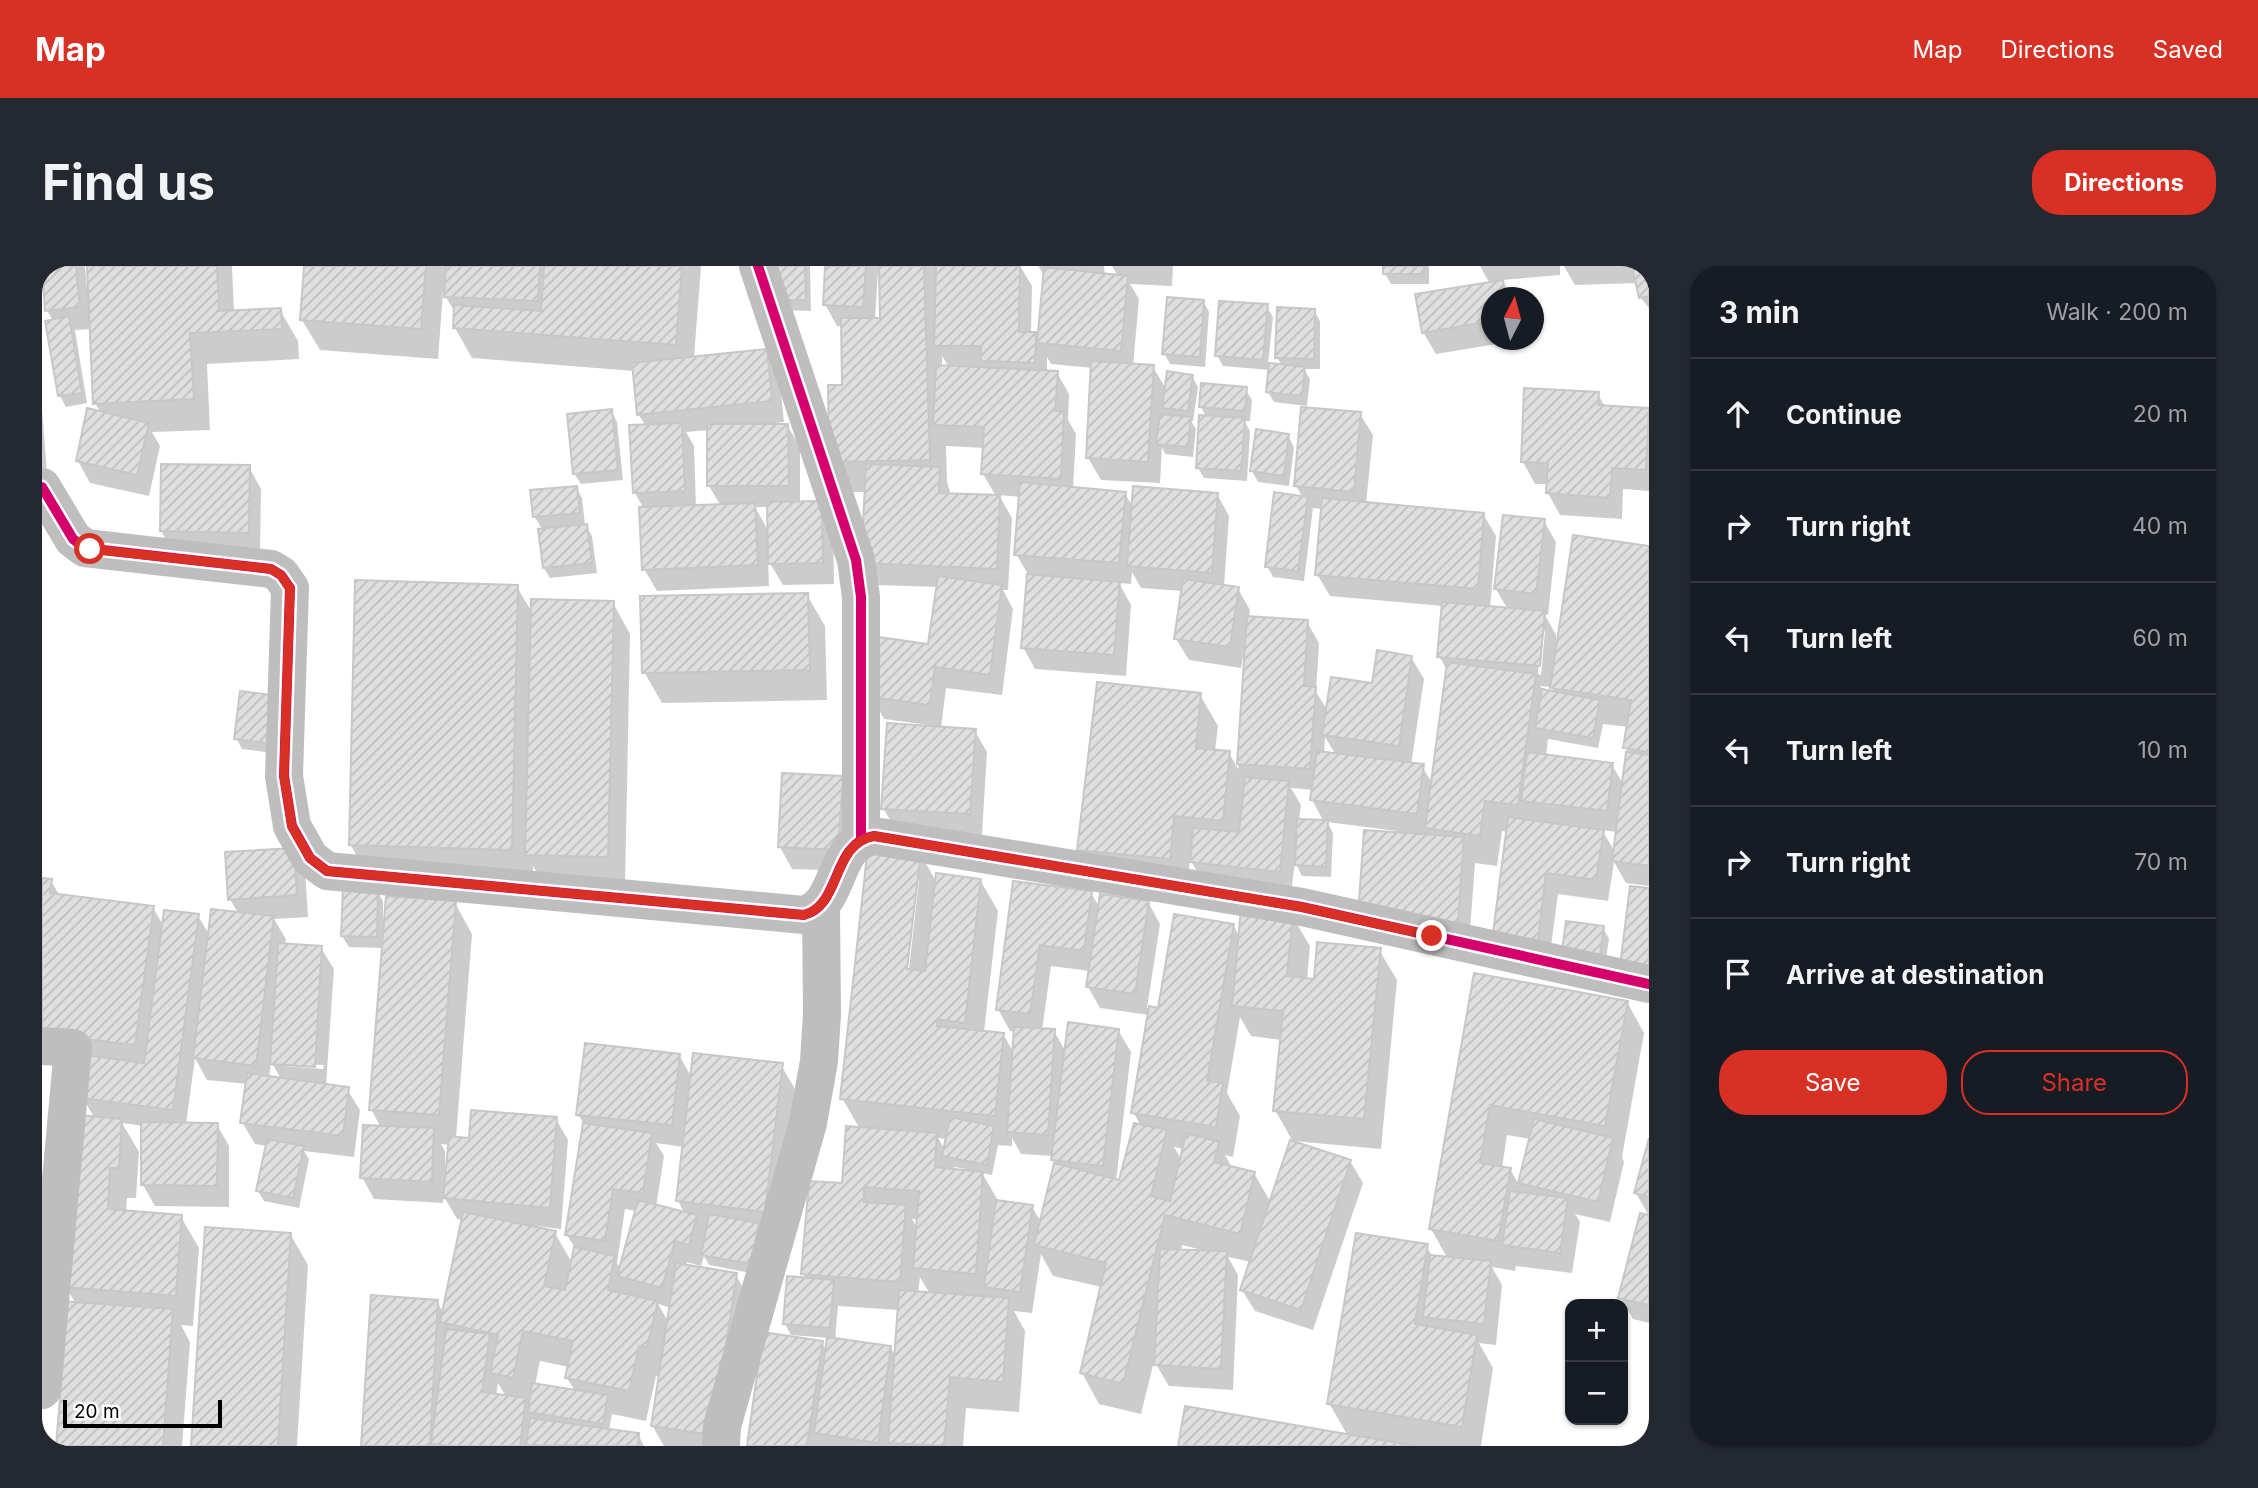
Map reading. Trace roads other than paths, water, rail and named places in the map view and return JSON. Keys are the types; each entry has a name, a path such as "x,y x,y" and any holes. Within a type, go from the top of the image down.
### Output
{"street":[{"path":"721,1446 722,1426 808,1123 819,1061 822,1014 821,907 843,860 861,838 861,597 856,560 758,266"},
{"path":"42,487 73,539 85,548 271,569 281,575 290,589 284,776 286,789 292,827 310,858 327,871 804,915 821,907"},
{"path":"861,838 874,836 1301,907 1649,984"},
{"path":"42,1046 73,1048 42,1390"}]}
